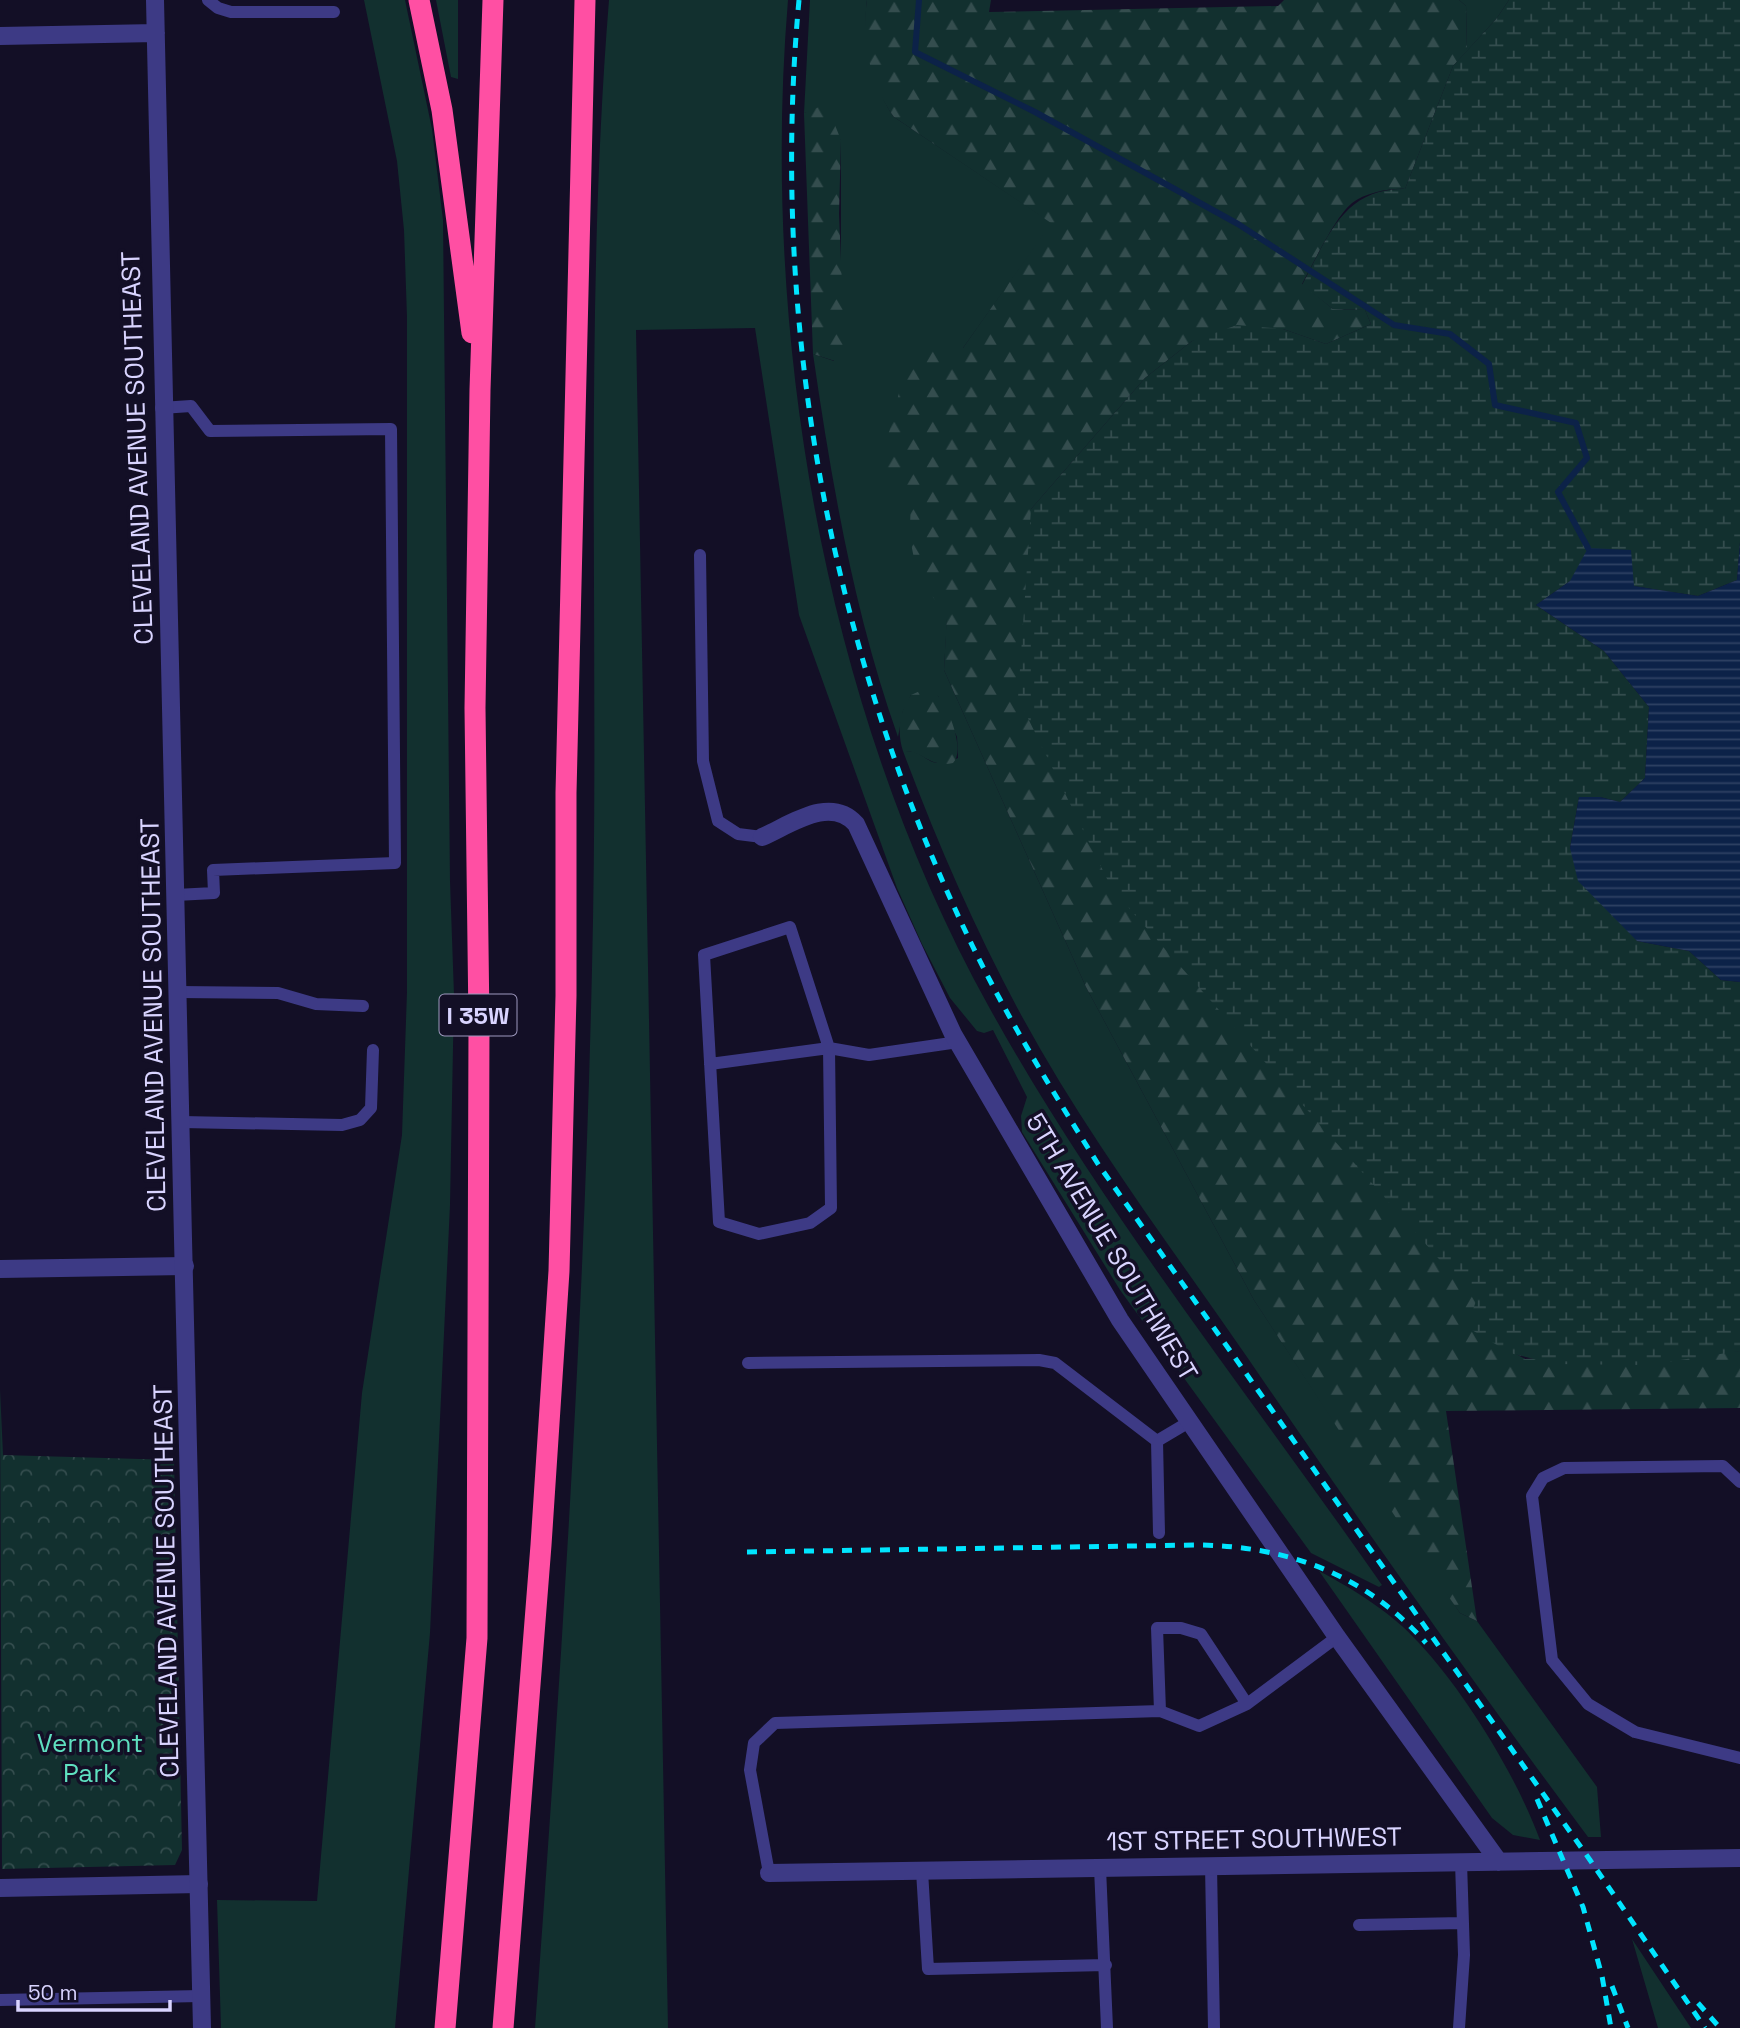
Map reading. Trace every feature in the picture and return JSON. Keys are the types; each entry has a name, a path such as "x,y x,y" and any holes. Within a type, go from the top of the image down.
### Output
{"highway":[{"path":"419,0 442,110 480,390"},
{"name":"I 35W","path":"445,2028 477,1638 478,1024 475,708 480,390 493,0"},
{"path":"503,2028 543,1517 559,1271 566,1010 566,793 585,4"}],"street":[{"name":"CLEVELAND AVENUE SOUTHEAST","path":"155,0 161,408 182,1122 202,2028"},
{"path":"0,36 156,33"},
{"name":"5TH AVENUE SOUTHWEST","path":"762,837 819,813 834,810 849,816 862,836 958,1042 1119,1320 1337,1637 1499,1862"},
{"path":"0,1269 185,1266"},
{"name":"1ST STREET SOUTHWEST","path":"769,1873 1740,1858"},
{"path":"0,1888 200,1884"}],"lane":[{"path":"208,0 218,8 239,13 334,12"},
{"path":"161,408 191,406 210,431 391,429 395,863 213,870 214,892 176,895"},
{"path":"700,555 703,761 718,821 738,834 762,837"},
{"path":"790,927 829,1048 831,1208 810,1223 759,1234 719,1222 704,955 790,927"},
{"path":"178,992 278,993 316,1004 363,1006"},
{"path":"710,1064 829,1048 869,1055 958,1042"},
{"path":"182,1122 342,1125 360,1120 371,1108 374,1090 373,1050"},
{"path":"748,1363 1039,1360 1055,1363 1157,1441"},
{"path":"1157,1441 1189,1422"},
{"path":"1157,1441 1159,1533"},
{"path":"1740,1482 1723,1466 1564,1468 1543,1478 1532,1496 1552,1660 1588,1704 1635,1732 1740,1758"},
{"path":"1160,1711 1157,1628 1181,1628 1202,1634 1247,1704"},
{"path":"769,1873 750,1770 754,1743 775,1723 1160,1711 1199,1726 1247,1704 1337,1637"},
{"path":"1459,2028 1464,1955 1461,1862"},
{"path":"1211,1866 1214,2028"},
{"path":"1100,1868 1107,2028"},
{"path":"922,1871 928,1969 1106,1965"},
{"path":"1359,1925 1463,1923"},
{"path":"0,2000 201,1996"}],"green space":[{"path":"364,0 405,0 432,129 443,220 450,881 454,995 450,1205 430,1633 395,2028 221,2028 217,1900 317,1901 362,1393 402,1135 407,992 407,317 404,230 397,161"},
{"path":"436,0 458,0 458,79 451,77"},
{"path":"609,0 788,0 782,127 785,257 796,388 816,518 846,647 884,772 932,893 989,1007 1033,1083 1079,1157 1178,1301 1382,1585 1379,1587 1311,1553 1120,1290 1022,1132 1021,1116 1027,1097 993,1030 984,1033 977,1031 950,998 922,944 897,888 799,615 755,328 636,330 668,2028 535,2028 570,1499 588,1102 594,848 596,242"},
{"path":"810,0 867,0 866,29 871,61 880,92 894,117 1052,223 963,348 944,670 1086,987 1254,1300 1460,1613 1477,1621 1597,1787 1601,1837 1588,1837 1501,1719 1099,1144 1019,1011 942,850 903,751 918,753 933,762 947,762 958,758 957,737 938,696 911,695 903,711 898,737 882,690 857,596 820,403 813,354 834,361 841,301 841,140 812,111 804,113"},
{"path":"867,0 991,0 989,12 1278,6 1284,0 1459,0 1466,6 1467,51 1453,66 1405,189 1377,192 1352,203 1332,230 1302,284 1333,309 1365,310 1371,324 1326,344 1283,329 1192,341 1145,378 1031,509 1477,1301 1468,1327 1525,1359 1740,1351 1740,1408 1446,1411 1477,1621 1460,1613 1430,1570 1254,1300 1086,987 944,670 947,611 920,577 910,534 909,506 903,492 881,460 909,362 922,349 933,346 963,348 1051,223 894,117 879,91 869,61 865,31"},
{"path":"1459,0 1509,0 1497,18 1467,51 1466,6"},
{"path":"1509,0 1740,0 1740,542 1737,580 1698,596 1633,586 1570,581 1536,605 1604,651 1649,707 1645,778 1620,802 1600,797 1579,797 1570,848 1637,941 1689,951 1721,980 1740,982 1740,1351 1647,1365 1553,1364 1510,1353 1467,1327 1476,1301 1112,889 1018,698 1031,509 1145,378 1192,341 1237,325 1283,329 1326,344 1371,324 1365,310 1333,309 1302,285 1330,233 1352,206 1366,197 1384,191 1405,189 1453,66 1497,18"},
{"path":"821,106 828,108 841,140 839,214 845,355 835,361 813,354 804,113"},
{"path":"920,691 937,695 946,708 957,739 958,748 953,763 938,763 916,753 903,751 900,737 902,715 911,695"},
{"name":"Vermont Park","path":"0,1390 3,1455 174,1460 182,1850 175,1865 2,1869"},
{"path":"1319,1571 1385,1612 1408,1632 1436,1663 1471,1710 1504,1763 1540,1840 1513,1835 1492,1818"},
{"path":"1632,1939 1691,2028 1658,2028"}],"water":[{"path":"1740,542 1740,982 1721,980 1689,951 1637,941 1578,881 1570,848 1579,797 1600,797 1620,802 1645,778 1649,707 1604,651 1536,605 1570,581 1588,548 1631,550 1634,586 1698,596 1737,580"}],"waterway":[{"path":"919,0 915,52 1035,112 1238,224 1394,325 1450,334 1489,364 1495,405 1576,423 1587,458 1558,492 1588,548"}],"railway":[{"path":"799,0 792,121 794,243 803,364 821,484 847,603 881,720 923,834 972,945 1016,1029 1098,1164 1590,1860 1705,2028"},
{"path":"747,1552 1197,1545 1262,1551 1322,1568 1350,1582 1402,1619 1426,1643"},
{"path":"1537,1799 1583,1907 1602,1976 1611,2028"},
{"path":"1612,1986 1628,2028"},
{"path":"1698,2003 1720,2028"}]}
